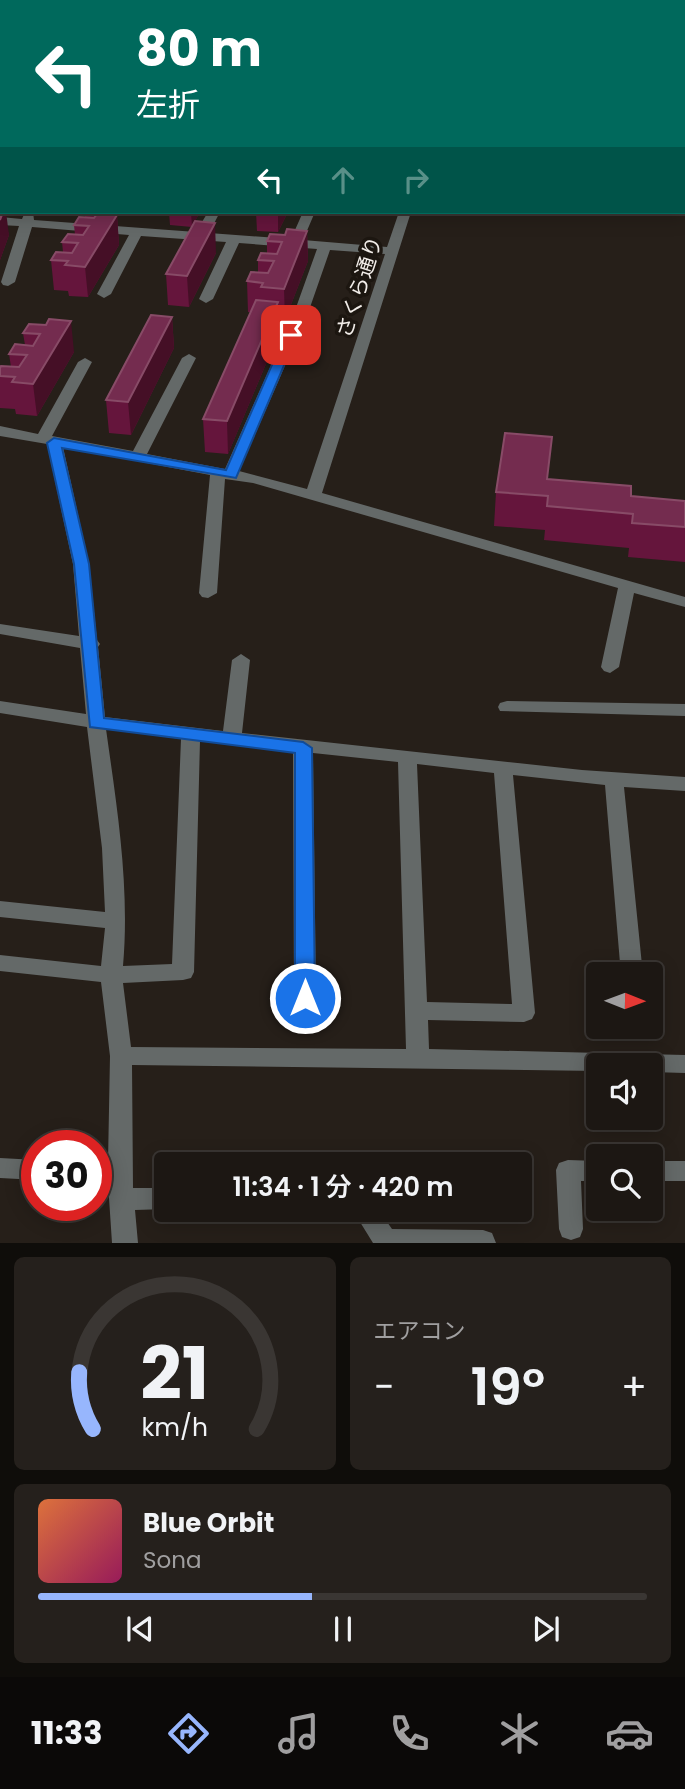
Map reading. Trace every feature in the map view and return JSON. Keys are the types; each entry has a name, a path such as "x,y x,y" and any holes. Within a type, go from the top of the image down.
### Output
{"street":[{"path":"109,230 120,214"},
{"path":"200,237 213,214"},
{"path":"296,244 308,214"},
{"name":"さくら通り","path":"313,495 404,214"},
{"path":"8,282 28,217"},
{"path":"0,221 28,217 109,230 393,251"},
{"path":"104,294 138,232"},
{"path":"206,299 234,239"},
{"path":"300,316 325,246"},
{"path":"208,593 224,474 291,335"},
{"path":"137,458 189,358"},
{"path":"85,362 48,441 81,564 91,644 96,723 112,848 117,921 111,975 121,1056 112,1137"},
{"path":"0,431 224,474 313,495 685,602"},
{"path":"610,667 627,585"},
{"path":"0,629 91,644"},
{"path":"232,739 241,660"},
{"path":"507,707 685,710"},
{"path":"1,712 614,781 685,784"},
{"path":"0,962 111,975 183,972 191,734"},
{"path":"303,748 305,998"},
{"path":"407,757 418,1058"},
{"path":"416,1011 524,1013 503,767"},
{"path":"614,781 631,962"},
{"path":"0,909 117,921"},
{"path":"121,1056 418,1058 685,1064"},
{"path":"0,1168 21,1169"},
{"path":"571,1229 568,1171 586,1171"},
{"path":"663,1171 685,1171"},
{"path":"112,1180 124,1199 125,1243"},
{"path":"124,1199 154,1199"},
{"path":"373,1222 385,1240 483,1243"}],"building":[{"path":"97,214 117,215 85,267 65,265 68,261 51,260 56,252 72,253 78,243 62,242 68,234 83,235 89,226 74,225 79,217 94,218"},
{"path":"195,221 215,223 187,276 166,274"},
{"path":"287,229 307,231 284,289 261,287 263,283 247,281 251,272 268,273 274,261 258,260 261,253 277,254 282,242 267,241 270,234 285,235"},
{"path":"256,300 278,302 227,421 203,419"},
{"path":"151,315 172,317 128,402 106,400"},
{"path":"49,319 71,321 33,384 12,382 15,377 0,376 1,366 19,367 27,355 9,354 15,344 33,346 40,334 23,333 29,324 46,325"},
{"path":"505,433 552,437 547,479 631,486 631,496 685,501 685,527 632,523 633,514 547,506 548,496 496,492"}],"route":[{"path":"291,335 230,475 54,443 81,564 91,644 96,723 303,748 305,998"}]}
